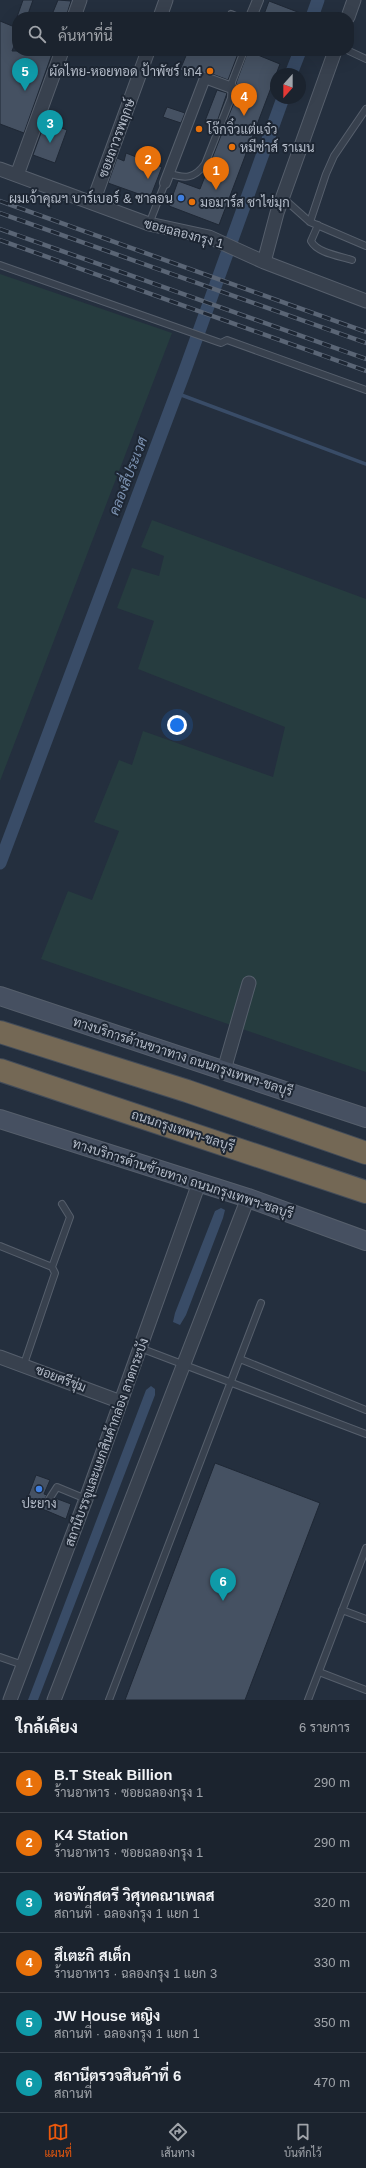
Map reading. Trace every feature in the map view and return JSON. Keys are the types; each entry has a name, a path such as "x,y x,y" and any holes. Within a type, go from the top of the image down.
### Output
{"highway":[{"path":"9,1035 187,1091 366,1154"},
{"name":"ถนนกรุงเทพฯ-ชลบุรี","path":"3,1071 298,1168 366,1192"}],"main road":[{"name":"ทางบริการด้านขวาทาง ถนนกรุงเทพฯ-ชลบุรี","path":"0,996 227,1062 366,1118"},
{"name":"ทางบริการด้านซ้ายทาง ถนนกรุงเทพฯ-ชลบุรี","path":"0,1118 248,1198 366,1241"}],"street":[{"path":"76,12 80,0"},
{"path":"162,12 166,0"},
{"path":"254,12 258,0"},
{"path":"350,12 354,0"},
{"path":"17,175 60,56"},
{"name":"ซอยถาวรพฤกษ์","path":"93,202 146,56"},
{"path":"264,262 283,198 333,56"},
{"path":"166,178 205,78 232,88"},
{"name":"ซอยฉลองกรุง 1","path":"0,169 93,202 149,224 209,237 245,252 264,262 366,301"},
{"path":"227,1062 248,983"},
{"name":"สถานีบรรจุและแยกสินค้ากล่อง ลาดกระบัง","path":"10,1700 86,1499 200,1182"},
{"path":"54,1700 182,1364 248,1198"},
{"name":"ซอยศรีชุ่ม","path":"0,1357 24,1364 121,1402"}],"lane":[{"path":"354,53 366,59"},
{"path":"149,224 166,178 192,177 198,173 205,164 231,98 232,88 242,56"},
{"path":"310,222 326,174 334,156 366,109"},
{"path":"283,198 310,222 366,246"},
{"path":"318,225 311,241 313,244 319,248 352,260"},
{"path":"0,265 221,343 227,340 366,390"},
{"path":"24,1364 54,1278 52,1267 70,1217 62,1204"},
{"path":"0,1246 52,1267"},
{"path":"109,1700 261,1303"},
{"path":"140,1348 366,1434"},
{"path":"240,1359 366,1410"},
{"path":"48,1501 57,1487 86,1499"},
{"path":"308,1700 342,1610 364,1562 366,1548"},
{"path":"342,1610 366,1619"},
{"path":"0,1657 23,1665"},
{"path":"319,1672 366,1690"}],"green space":[{"path":"0,274 172,333 0,781"},
{"path":"152,520 366,599 366,1072 41,959 68,891 92,900 119,831 94,822 119,760 132,765 143,731 273,777 285,727 138,669 154,621 117,608 132,568 159,576 164,556 141,547"}],"water":[{"path":"221,1208 225,1210 223,1218 186,1315 180,1325 173,1322 175,1313 215,1211"},
{"path":"151,1386 155,1389 155,1395 38,1700 28,1700 146,1390"}],"building":[{"path":"23,0 33,0 29,12 19,12"},
{"path":"58,0 71,1 68,12 53,12"},
{"path":"269,1 298,12 265,12"},
{"path":"0,21 12,26 12,56 51,56 24,133 0,124"},
{"path":"186,56 237,56 228,80 207,72 200,74 194,72 193,75 180,70"},
{"path":"246,56 260,56 280,64 278,68 270,68 270,90 219,225 169,206 178,181 200,189 235,100 238,87 236,83"},
{"path":"217,90 227,93 216,125 205,121"},
{"path":"167,107 185,113 181,123 163,117"},
{"path":"45,122 67,130 55,163 33,155"},
{"path":"126,153 162,167 150,198 108,183 117,158 124,161"},
{"path":"215,1463 320,1503 245,1700 125,1700"},
{"name":"ปะยาง","path":"36,1475 50,1480 44,1494 47,1495 44,1500 45,1505 50,1505 55,1498 71,1504 66,1519 26,1502"}],"waterway":[{"name":"คลองสี่ประเวศ","path":"314,12 318,0"},
{"name":"คลองสี่ประเวศ","path":"293,68 298,56"},
{"name":"คลองสี่ประเวศ","path":"0,863 184,373 281,104"},
{"path":"176,393 366,464"}],"railway":[{"path":"0,201 366,332"},
{"path":"0,213 366,343"},
{"path":"0,229 366,359"},
{"path":"0,240 366,371"}],"place":[{"name":"ผัดไทย-หอยทอด ป้าพัชร์ เก4","path":"210,71"},
{"name":"JW House หญิง","path":"25,91"},
{"name":"สึเตะกิ สเต็ก","path":"244,116"},
{"name":"โจ๊กจิ๋วแต่แจ๋ว","path":"199,129"},
{"name":"หอพักสตรี วิศุทคณาเพลส","path":"50,143"},
{"name":"หมีซ่าส์ ราเมน","path":"232,147"},
{"name":"K4 Station","path":"148,179"},
{"name":"B.T Steak Billion","path":"216,190"},
{"name":"ผมเจ้าคุณฯ บาร์เบอร์ & ซาลอน","path":"181,198"},
{"name":"มอมาร์ส ชาไข่มุก","path":"192,202"},
{"name":"ปะยาง","path":"39,1489"},
{"name":"สถานีตรวจสินค้าที่ 6","path":"223,1601"}]}
